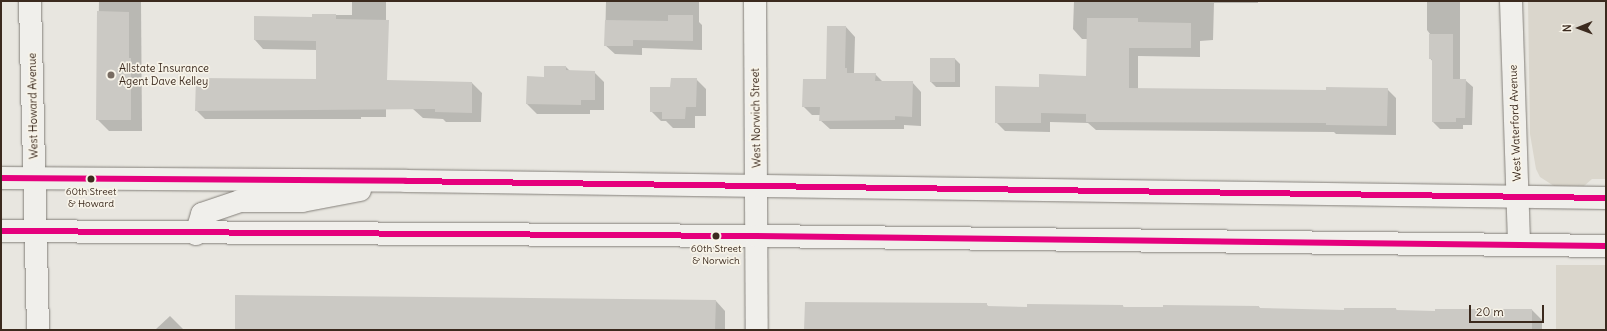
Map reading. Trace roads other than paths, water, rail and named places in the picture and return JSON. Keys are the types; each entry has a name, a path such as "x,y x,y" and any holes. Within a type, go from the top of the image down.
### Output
{"main road":[{"name":"West Howard Avenue","path":"30,1 38,330"},
{"name":"West Norwich Street","path":"755,1 757,330"},
{"name":"West Waterford Avenue","path":"1511,1 1519,246"},
{"path":"1,178 406,181 1606,198"},
{"path":"196,234 202,214 240,201 302,201 406,181"},
{"path":"1,232 756,236 1606,246"}],"place":[{"name":"Allstate Insurance Agent Dave Kelley","path":"111,75"},
{"name":"60th Street & Howard","path":"91,179"},
{"name":"60th Street & Norwich","path":"716,236"}]}
